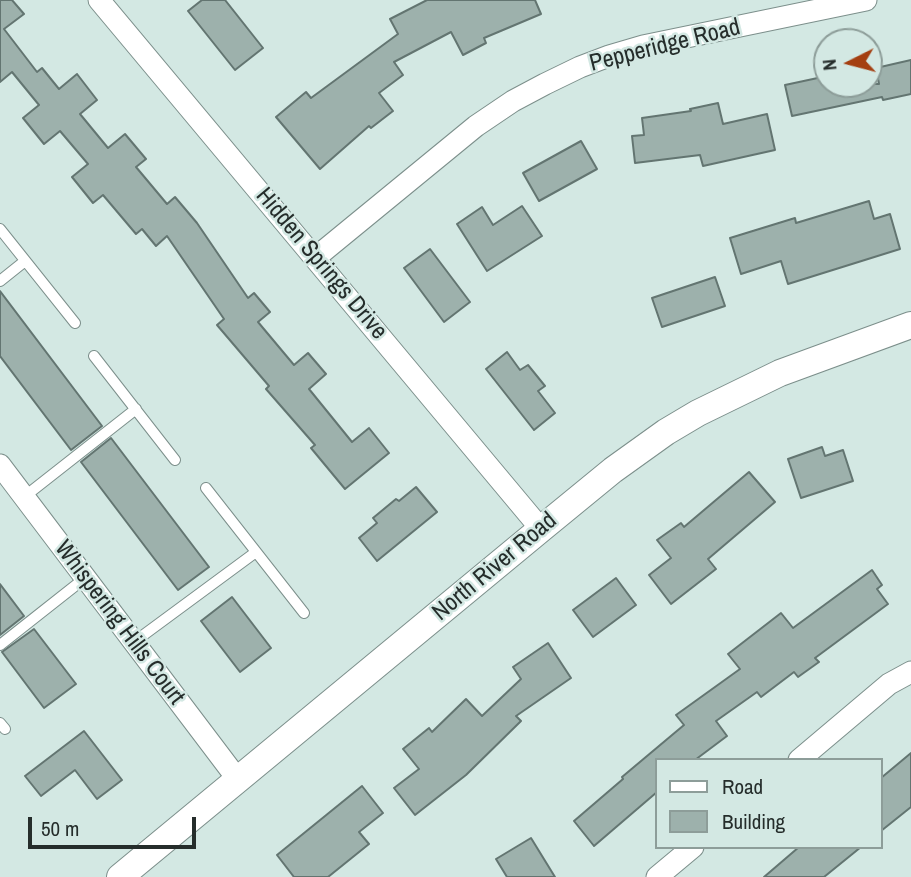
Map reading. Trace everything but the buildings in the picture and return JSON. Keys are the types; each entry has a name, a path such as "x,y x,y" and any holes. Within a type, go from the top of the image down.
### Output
{"street":[{"name":"Hidden Springs Drive","path":"101,0 541,529"},
{"name":"Pepperidge Road","path":"315,258 476,126 545,83 609,56 790,8 866,0"},
{"name":"North River Road","path":"120,877 613,470 666,432 698,413 780,373 911,325"},
{"name":"Whispering Hills Court","path":"0,465 239,780"},
{"path":"801,758 890,684 911,672"},
{"path":"657,877 691,849"}],"lane":[{"path":"0,229 75,323"},
{"path":"0,281 25,261"},
{"path":"94,356 175,460"},
{"path":"24,497 135,410"},
{"path":"206,488 304,613"},
{"path":"134,642 256,552"},
{"path":"0,645 85,578"}]}
